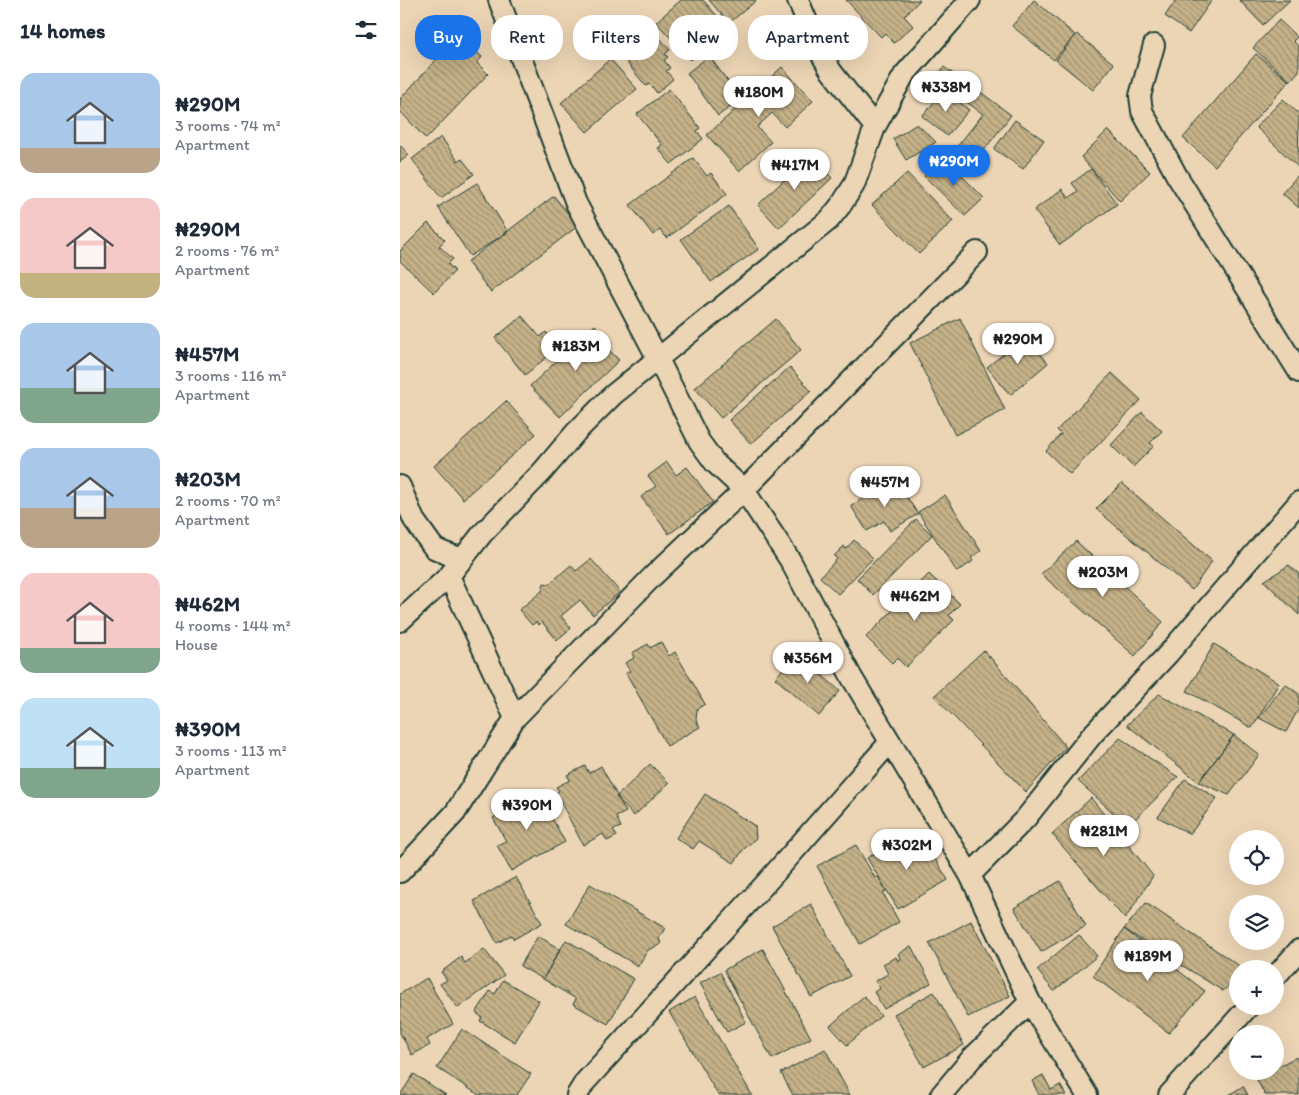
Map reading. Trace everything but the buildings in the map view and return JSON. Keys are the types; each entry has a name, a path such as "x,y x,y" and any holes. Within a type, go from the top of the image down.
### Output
{"street":[{"path":"499,0 576,203 699,441 714,463 744,490 790,560 852,678 970,875 1030,1002 1087,1095"},
{"path":"798,0 819,50 831,71 875,127"},
{"path":"400,621 450,576 482,534 542,472 576,432 614,395 829,220 854,184 875,127 904,75 970,0"},
{"path":"1154,45 1140,96 1142,111 1177,176 1299,372"},
{"path":"400,872 455,813 515,718 653,576 744,490 976,252"},
{"path":"400,486 414,520 434,548 463,559"},
{"path":"970,875 1026,818 1092,735 1168,654 1299,502"},
{"path":"450,576 515,718"},
{"path":"578,1095 585,1082 766,883 890,742"},
{"path":"1284,967 1299,950"},
{"path":"941,1095 972,1058 1030,1002"},
{"path":"1169,1095 1241,1015"}]}
